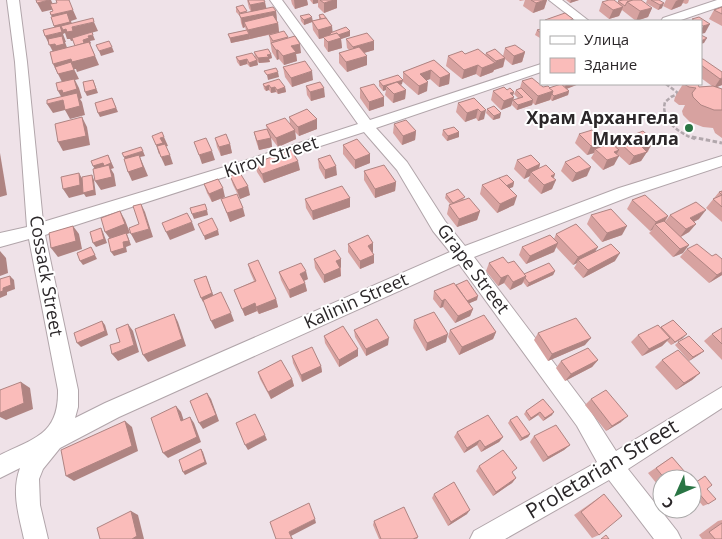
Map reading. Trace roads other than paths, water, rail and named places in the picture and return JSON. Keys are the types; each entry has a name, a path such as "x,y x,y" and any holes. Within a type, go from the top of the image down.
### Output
{"street":[{"name":"Cossack Street","path":"13,0 21,62 36,232 70,405 65,420 30,471 28,484 29,506 36,539"},
{"name":"Grape Street","path":"276,0 367,126 402,166 439,226 495,297 584,419 612,466 669,539"},
{"path":"554,0 582,20"},
{"path":"670,20 722,2"},
{"name":"Kirov Street","path":"0,240 36,232 540,68"},
{"name":"Kalinin Street","path":"0,467 112,410 461,255 625,192 722,161"},
{"name":"Proletarian Street","path":"482,539 612,466 722,397"}],"place":[{"name":"Храм Архангела Михаила","path":"689,128"}]}
